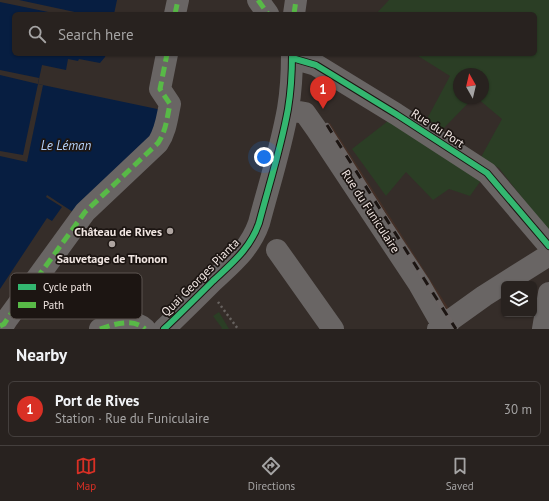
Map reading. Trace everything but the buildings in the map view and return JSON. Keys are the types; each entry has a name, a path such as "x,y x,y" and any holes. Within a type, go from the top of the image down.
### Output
{"street":[{"path":"175,12 178,0"},
{"path":"258,0 267,12"},
{"path":"294,12 296,0"},
{"path":"41,273 85,212 158,143 162,137 165,130 170,104 160,89 167,56"},
{"name":"Quai Georges Pianta","path":"164,329 246,249 257,230 288,110 291,87 290,56"},
{"name":"Rue du Port","path":"293,56 316,65 396,114 487,173 549,246"},
{"name":"Rue du Funiculaire","path":"288,110 305,113 317,130 419,284 440,327"},
{"path":"277,250 332,329"},
{"path":"440,327 484,296 549,255"},
{"path":"543,329 549,293"},
{"path":"0,326 4,324 10,315"},
{"path":"100,329 115,324 130,323 140,325 146,329"}],"path":[{"path":"207,288 238,329"}],"shaded area":[{"path":"330,123 449,309 445,312 324,127"}],"green space":[{"path":"389,0 549,0 549,232 499,168 480,159 502,119 484,104 489,104 489,68 453,68 453,104 467,104 443,129 427,119 450,76 418,56 537,56 537,12 378,12"},
{"path":"388,121 482,179 470,196 449,189 433,200 406,172 386,196 352,149"},
{"path":"219,312 229,329 221,329 222,328 213,316"}],"water":[{"name":"Le Léman","path":"0,0 117,0 114,12 12,12 12,56 105,56 100,63 79,59 78,61 68,59 66,70 42,65 38,84 162,110 157,133 76,214 47,195 46,197 62,207 52,221 47,218 0,289"}],"pier":[{"path":"0,0 19,0 75,12 48,12 0,2"},
{"path":"0,70 39,78 38,84 0,75"},
{"path":"38,84 43,85 27,162 0,156 0,151 23,155"}],"railway":[{"path":"327,125 456,329"}],"marked path":[{"path":"175,12 178,0"},
{"path":"258,0 267,12"},
{"path":"294,12 296,0"},
{"path":"41,273 85,212 158,143 161,138 165,129 170,104 160,89 167,56"},
{"path":"0,326 4,324 10,316"},
{"path":"100,329 123,323 135,324 145,329"}],"cycle path":[{"path":"164,329 234,262 246,248 255,232 259,223 275,166 285,124 291,89 292,56"},
{"path":"292,58 316,65 396,114 487,173 549,246"}],"place":[{"name":"Port de Rives","path":"323,109"},
{"name":"Château de Rives","path":"170,231"},
{"name":"Sauvetage de Thonon","path":"112,244"}]}
